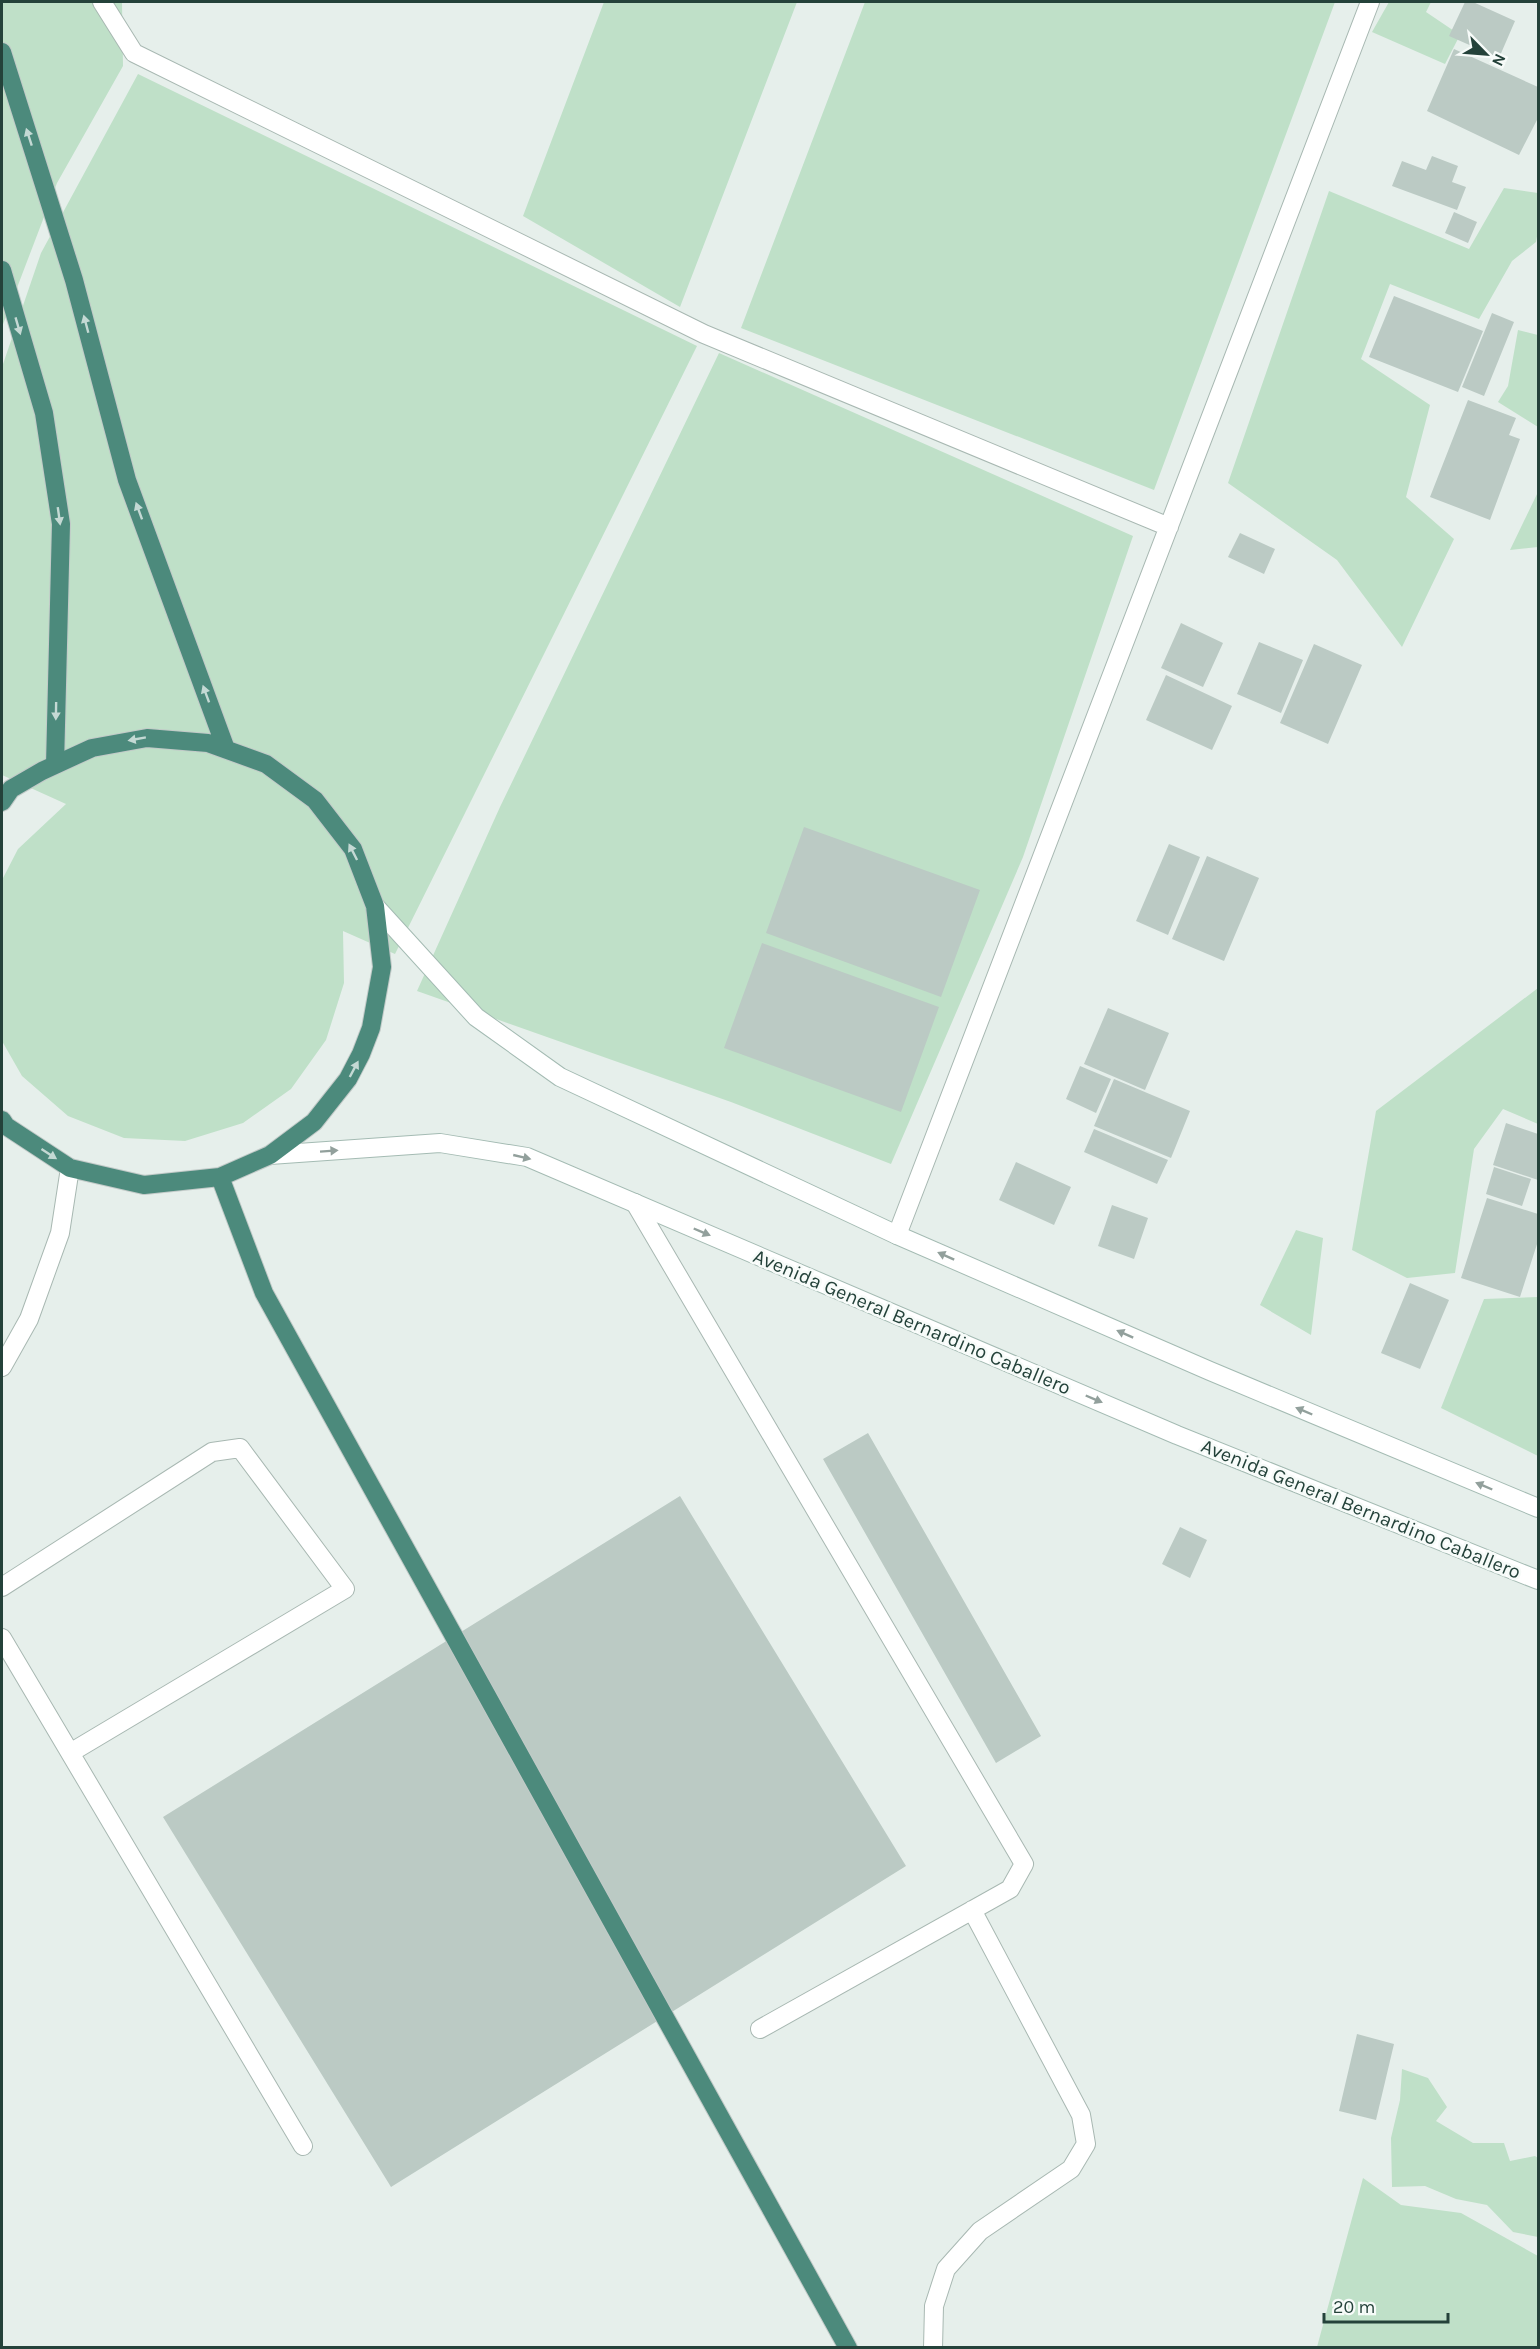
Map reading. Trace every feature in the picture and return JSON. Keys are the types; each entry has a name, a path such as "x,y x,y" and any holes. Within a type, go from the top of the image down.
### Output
{"highway":[{"path":"2,52 74,280 127,480 226,749"},
{"path":"2,270 44,413 61,524 55,765"},
{"path":"2,802 10,789 92,748 147,738 208,743 266,764 315,800 353,849 375,906 382,967 371,1028 362,1054 348,1079 314,1122 270,1155 220,1177 144,1185 70,1168 6,1126 2,1120"},
{"path":"220,1177 264,1293 848,2348"}],"main road":[{"path":"103,2 134,52 704,334 1169,527"},
{"path":"897,1234 1370,2"},
{"path":"375,906 476,1017 560,1077 897,1234 1220,1375 1539,1508"},
{"name":"Avenida General Bernardino Caballero","path":"270,1155 440,1143 527,1156 1188,1440 1539,1580"},
{"path":"2,1367 29,1319 60,1233 70,1168"},
{"path":"635,1203 1023,1864 1010,1889 760,2029"},
{"path":"2,1587 212,1452 240,1449 345,1589 70,1753"},
{"path":"2,1638 303,2146"},
{"path":"933,2348 934,2306 946,2269 980,2231 1071,2169 1086,2144 1081,2115 972,1910"}],"green space":[{"path":"2,2 122,2 123,66 57,183 2,327"},
{"path":"604,2 797,2 680,307 523,216"},
{"path":"865,2 1335,2 1154,490 741,328"},
{"path":"1389,2 1431,2 1426,12 1460,35 1445,64 1372,32"},
{"path":"138,74 697,346 395,954 343,931 344,983 326,1040 291,1089 243,1123 185,1141 124,1138 68,1116 22,1076 2,1041 2,880 18,849 66,804 2,775 2,367 41,253"},
{"path":"1504,188 1538,193 1536,242 1512,261 1479,319 1390,284 1361,359 1430,405 1406,497 1454,539 1402,647 1337,560 1228,483 1329,191 1469,249"},
{"path":"1518,330 1538,335 1538,427 1498,402 1508,386"},
{"path":"719,353 1133,536 1023,857 891,1164 731,1102 417,991 500,807"},
{"path":"1538,492 1538,547 1510,550"},
{"path":"1538,988 1538,1124 1503,1109 1474,1149 1455,1273 1407,1278 1352,1250 1376,1111"},
{"path":"1296,1230 1323,1238 1311,1335 1260,1305"},
{"path":"1538,1297 1538,1456 1441,1408 1484,1299"},
{"path":"1402,2069 1428,2078 1447,2107 1436,2121 1473,2143 1504,2143 1510,2161 1535,2156 1538,2158 1538,2237 1513,2232 1487,2205 1456,2199 1425,2186 1392,2187 1391,2138 1400,2100"},
{"path":"1363,2178 1401,2205 1461,2213 1538,2256 1538,2347 1317,2347"}],"building":[{"path":"1465,2 1473,2 1515,21 1499,58 1449,36"},
{"path":"1454,49 1538,87 1538,118 1519,155 1427,111"},
{"path":"1432,156 1458,166 1452,182 1466,187 1457,210 1392,186 1402,161 1426,170"},
{"path":"1454,212 1477,222 1468,243 1445,233"},
{"path":"1394,296 1483,331 1458,392 1369,357"},
{"path":"1492,313 1514,322 1484,396 1462,387"},
{"path":"1468,400 1516,418 1509,435 1520,439 1490,520 1430,497"},
{"path":"1240,533 1275,549 1264,574 1228,557"},
{"path":"1181,623 1223,643 1203,687 1161,668"},
{"path":"1259,642 1303,660 1281,713 1237,694"},
{"path":"1314,644 1362,665 1328,744 1280,723"},
{"path":"1166,675 1232,706 1212,750 1146,720"},
{"path":"804,827 980,890 941,997 766,933"},
{"path":"1169,844 1200,857 1168,935 1136,921"},
{"path":"1207,856 1259,878 1224,961 1172,939"},
{"path":"762,943 939,1007 901,1112 724,1048"},
{"path":"1108,1008 1169,1033 1145,1090 1084,1064"},
{"path":"1080,1066 1111,1079 1096,1113 1066,1099"},
{"path":"1114,1079 1190,1111 1171,1158 1094,1126"},
{"path":"1506,1123 1538,1134 1538,1180 1493,1165"},
{"path":"1094,1129 1168,1160 1157,1184 1084,1152"},
{"path":"1016,1162 1071,1187 1054,1225 999,1200"},
{"path":"1494,1167 1531,1179 1522,1206 1486,1194"},
{"path":"1487,1198 1538,1214 1538,1241 1520,1297 1461,1278"},
{"path":"1112,1205 1148,1218 1134,1259 1098,1246"},
{"path":"1410,1283 1449,1300 1420,1369 1381,1353"},
{"path":"868,1433 1041,1736 996,1763 823,1459"},
{"path":"680,1496 906,1866 391,2187 163,1817"},
{"path":"1180,1527 1207,1540 1190,1578 1162,1564"},
{"path":"1357,2034 1394,2044 1376,2120 1339,2111"}]}
